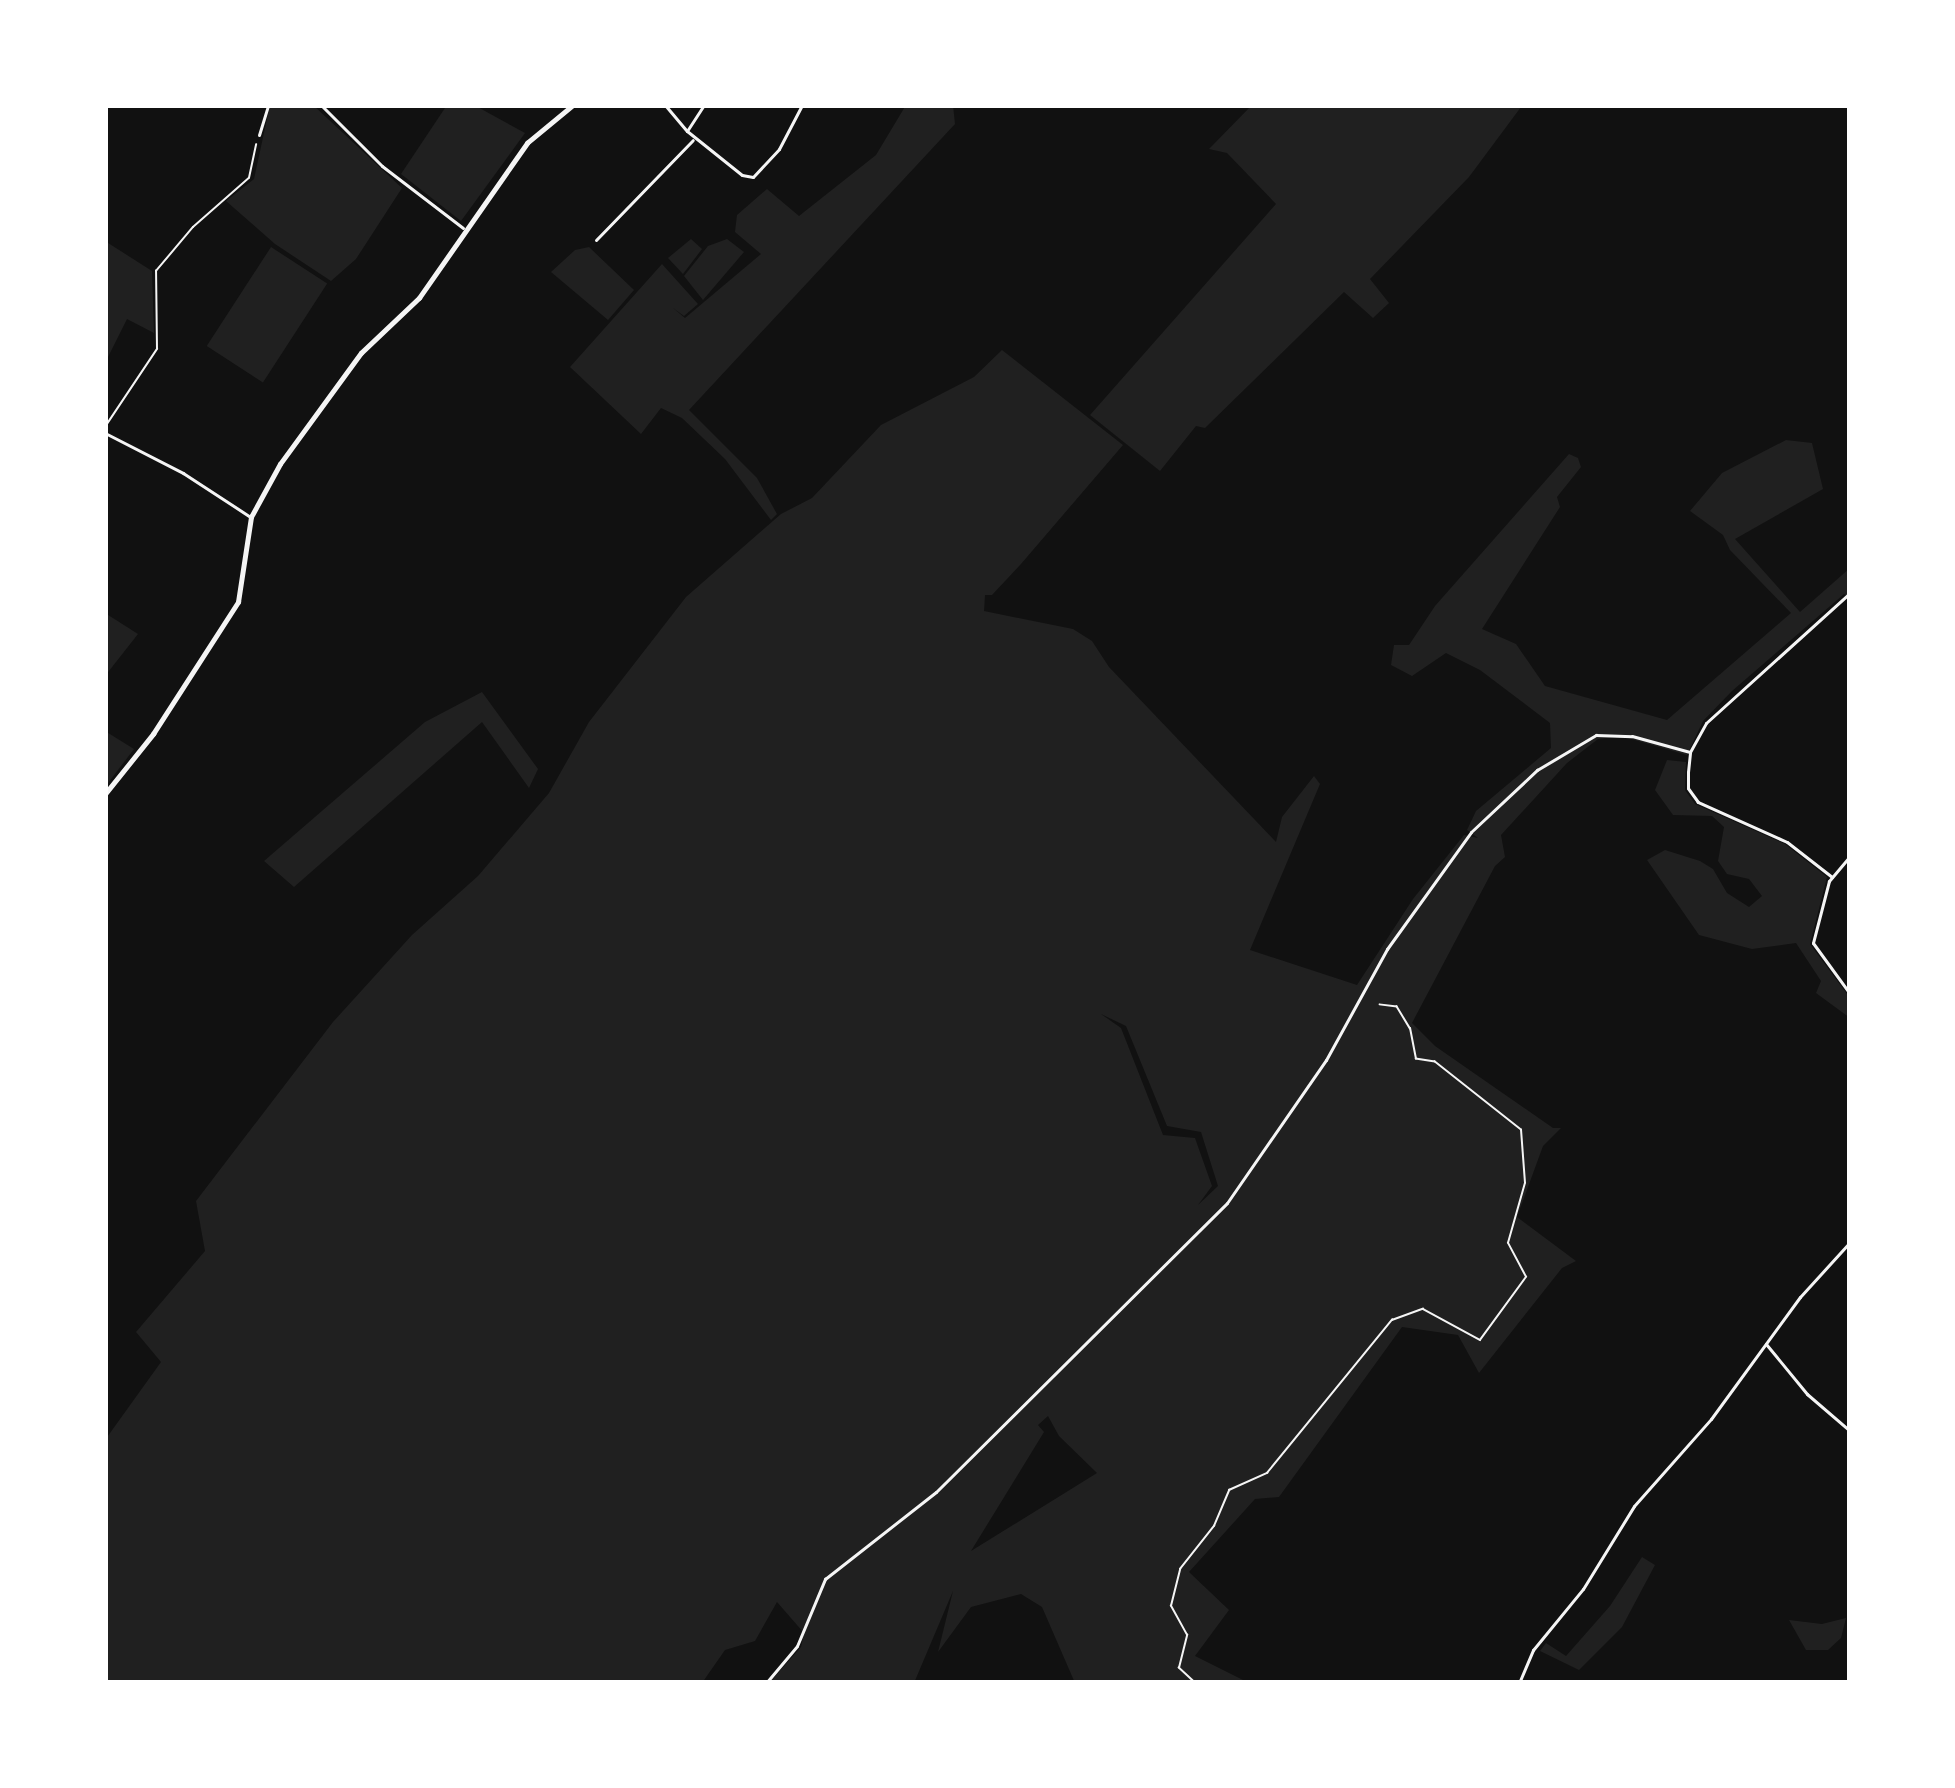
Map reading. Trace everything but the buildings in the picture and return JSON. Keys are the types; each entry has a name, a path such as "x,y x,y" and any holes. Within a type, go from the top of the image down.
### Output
{"street":[{"path":"259,135 268,105"},
{"path":"320,105 382,166 463,228"},
{"path":"105,794 153,734 231,615 251,517 280,464 361,353 419,298 526,143 573,105"},
{"path":"665,105 695,139 742,175 753,177 779,149 802,105"},
{"path":"688,131 704,105"},
{"path":"596,240 695,139"},
{"path":"105,429 251,517"},
{"path":"1832,877 1787,842 1698,802 1688,788 1690,752 1706,723 1734,694 1850,593"},
{"path":"766,1683 797,1646 825,1579 936,1492 1227,1203 1326,1060 1387,949 1471,832 1537,770 1596,735 1632,736 1690,752"},
{"path":"1850,856 1832,877 1813,944 1850,994"},
{"path":"1519,1683 1533,1650 1583,1589 1634,1505 1712,1419 1765,1342 1850,1242"},
{"path":"1765,1342 1807,1394 1850,1431"}],"path":[{"path":"105,429 157,349 156,271 193,227 249,178 259,135"},
{"path":"1196,1683 1179,1669 1187,1635 1171,1606 1180,1569 1214,1526 1229,1490 1267,1474 1392,1320 1423,1309 1480,1340 1526,1277 1508,1243 1525,1183 1521,1130 1435,1062 1416,1059 1409,1029 1397,1007 1380,1005"}],"shaded area":[{"path":"270,105 313,105 402,188 356,259 331,281 275,244 226,201 254,179"},
{"path":"447,105 474,105 525,133 461,221 401,174"},
{"path":"906,105 953,105 955,124 689,410 757,478 777,514 771,520 725,459 682,418 661,408 641,434 570,367 662,264 698,304 684,316 673,308 685,318 761,254 735,232 737,215 767,189 799,216 876,155"},
{"path":"1252,105 1550,105 1521,107 1469,177 1370,279 1389,303 1373,318 1344,292 1205,428 1196,426 1160,471 1090,415 1276,204 1227,153 1209,149"},
{"path":"691,239 702,249 683,274 668,258"},
{"path":"727,239 744,252 703,300 684,276 708,246"},
{"path":"105,241 152,271 154,333 127,319 105,363"},
{"path":"271,247 327,283 263,382 207,346"},
{"path":"589,247 634,290 608,320 551,272 575,250"},
{"path":"1002,350 1123,445 1021,564 992,595 985,595 984,611 1073,629 1092,641 1109,667 1276,842 1282,817 1314,776 1320,784 1250,950 1357,985 1413,899 1464,835 1478,838 1467,830 1476,811 1551,748 1550,723 1480,670 1446,653 1412,676 1391,665 1394,645 1409,645 1435,606 1569,454 1578,458 1581,467 1557,497 1560,507 1482,629 1516,644 1545,686 1667,720 1791,613 1730,550 1723,535 1690,511 1722,473 1786,440 1812,443 1823,489 1735,539 1800,612 1850,568 1850,598 1844,594 1732,691 1703,721 1687,755 1621,736 1598,739 1567,763 1501,835 1505,857 1495,866 1412,1023 1435,1046 1553,1128 1561,1128 1543,1146 1517,1217 1576,1261 1562,1268 1479,1373 1458,1335 1402,1327 1279,1497 1255,1499 1189,1572 1229,1610 1195,1656 1249,1683 1075,1683 1042,1607 1021,1594 971,1607 938,1652 953,1591 914,1683 769,1683 801,1647 804,1633 777,1602 755,1641 725,1650 702,1683 105,1683 105,1440 161,1362 136,1332 205,1251 196,1201 333,1022 412,935 478,876 549,793 589,722 686,597 781,514 812,498 881,425 974,377","holes":["1101,1014 1126,1026 1167,1126 1201,1132 1218,1186 1198,1205 1212,1186 1195,1138 1163,1135 1121,1028","1048,1416 1059,1436 1097,1473 971,1551 1044,1432 1038,1425"]},
{"path":"105,613 138,634 105,676"},
{"path":"482,692 538,769 529,788 482,722 294,887 264,861 425,722"},
{"path":"105,731 134,749 105,787"},
{"path":"1667,760 1686,762 1685,790 1695,804 1785,844 1827,877 1810,944 1850,998 1850,1018 1816,993 1821,981 1796,943 1752,949 1699,935 1647,860 1665,850 1713,869 1727,893 1749,907 1762,896 1749,879 1727,874 1718,861 1724,827 1712,816 1673,815 1655,790"},
{"path":"1642,1557 1655,1565 1622,1627 1579,1670 1540,1651 1546,1643 1566,1656 1610,1606"},
{"path":"1846,1618 1841,1638 1828,1650 1806,1650 1789,1620 1822,1624"}]}
